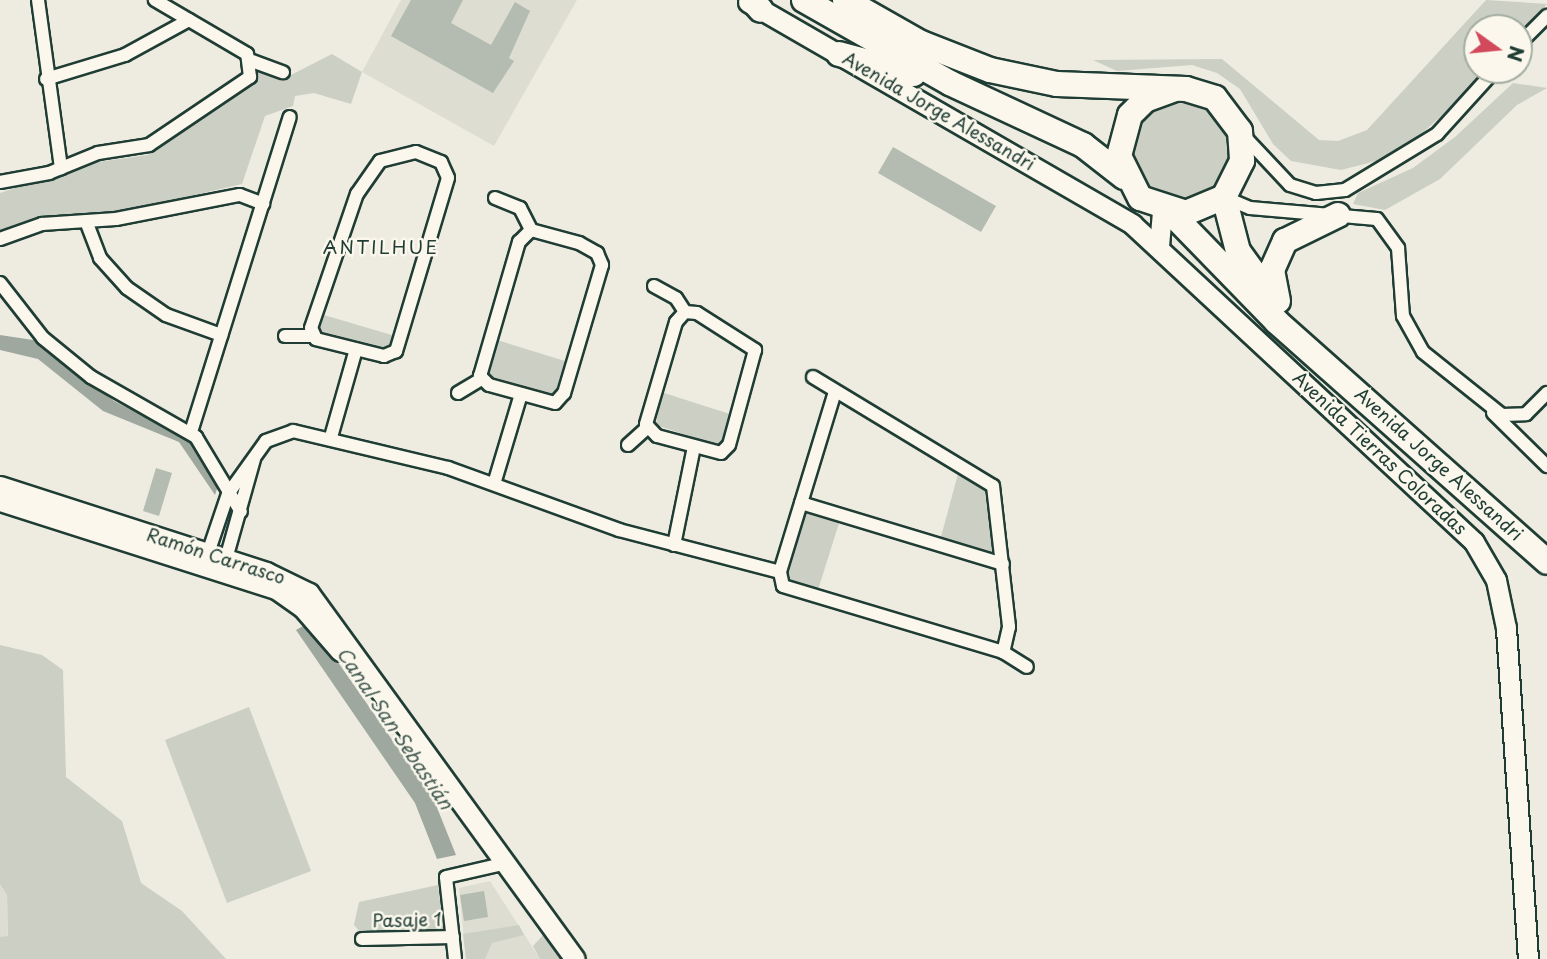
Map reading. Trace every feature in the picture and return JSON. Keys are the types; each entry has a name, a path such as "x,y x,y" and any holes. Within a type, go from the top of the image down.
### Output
{"highway":[{"name":"Avenida Jorge Alessandri","path":"804,0 950,83 1076,141 1124,177 1140,198 1166,212 1277,322 1332,367 1547,562"},
{"path":"845,0 921,43 990,70 1068,85 1175,89 1215,99 1240,131 1242,161 1223,197 1196,212 1166,212"},
{"path":"839,54 950,83"},
{"path":"1124,177 1119,145 1130,115 1145,100 1175,89"},
{"name":"Avenida Jorge Alessandri","path":"1223,197 1238,251 1332,367"},
{"path":"1278,301 1272,270 1285,241 1338,215"}],"street":[{"path":"38,0 46,79 61,168"},
{"path":"155,0 252,61 283,72"},
{"name":"Avenida Jorge Alessandri","path":"752,3 1132,224"},
{"path":"1533,30 1547,16"},
{"path":"46,79 125,55 189,20"},
{"path":"0,182 61,168 89,155 157,141 247,79 252,61"},
{"path":"1240,131 1290,185 1316,193 1345,190 1437,134 1482,84"},
{"path":"191,432 290,117"},
{"path":"285,336 312,336 388,356 398,348 447,184 444,166 424,153 387,156 367,177 344,222 312,336"},
{"path":"0,239 42,224 86,221 240,195 263,204"},
{"path":"1223,197 1250,208 1377,219 1392,234 1403,316 1412,338 1547,466"},
{"path":"481,379 551,403 563,396 602,265 597,253 579,243 531,230 520,208 495,198"},
{"path":"1159,246 1166,212"},
{"path":"86,221 100,258 127,288 166,315 221,335"},
{"name":"Avenida Tierras Coloradas","path":"1132,224 1443,509 1490,566 1506,628 1528,959"},
{"path":"457,393 481,379 519,242 531,230"},
{"path":"0,283 30,325 91,377 191,432 231,489 241,512"},
{"path":"647,428 694,447 717,453 727,449 756,354 747,340 685,313 676,298 654,286"},
{"path":"628,445 647,428 676,322 685,313"},
{"path":"331,437 356,349"},
{"path":"813,377 834,395 989,482 996,496 1010,635 1003,652"},
{"path":"1490,410 1521,415 1547,393"},
{"path":"494,484 521,394"},
{"path":"834,395 780,572 790,591 1003,652 1027,667"},
{"path":"1521,415 1521,442"},
{"path":"215,563 241,512 254,456 286,432 331,437 494,484 674,545 780,572"},
{"path":"674,545 694,447"},
{"path":"215,563 231,489 249,473"},
{"name":"Ramón Carrasco","path":"0,486 215,563 309,593 575,959"},
{"path":"231,489 247,494"},
{"name":"Ramón Carrasco","path":"0,501 139,546 192,576 211,580 215,563"},
{"path":"801,503 1003,564"},
{"path":"455,959 446,877 507,863"},
{"name":"Pasaje 1","path":"362,939 453,937"}],"shaded area":[{"path":"401,0 577,0 494,146 362,72"},
{"path":"1486,0 1547,4 1533,19 1533,14 1473,14"},
{"path":"1463,25 1463,84 1476,84 1474,87 1412,142 1380,160 1341,170 1291,161 1273,144 1240,89 1217,73 1192,65 1117,71 1093,60 1222,59 1319,140 1338,141 1367,130"},
{"path":"332,54 362,72 351,104 314,93 295,96 293,106 265,116 242,184 130,210 46,217 0,236 0,193 90,163 148,155 227,103 261,66 287,77"},
{"path":"1512,84 1547,88 1517,105 1440,179 1385,210 1353,204 1358,193 1413,168 1455,137"},
{"path":"1179,102 1198,106 1214,116 1224,132 1228,151 1224,170 1214,186 1198,196 1179,200 1160,196 1144,186 1134,170 1130,151 1134,132 1144,116 1160,106"},
{"path":"324,315 395,336 390,352 319,331"},
{"path":"0,335 40,341 114,401 195,443 220,480 215,495 179,442 103,411 38,359 0,350"},
{"path":"497,340 565,361 554,396 486,375"},
{"path":"661,392 733,415 725,441 716,445 656,425"},
{"path":"959,470 989,487 995,555 941,537"},
{"path":"813,511 840,520 817,593 784,583 805,513"},
{"path":"310,622 434,800 456,855 437,859 415,803 296,630"},
{"path":"0,645 42,655 63,670 66,777 122,821 141,883 182,911 226,959 0,959 0,937 8,936 7,895 0,884"},
{"path":"249,707 311,871 227,903 165,740"},
{"path":"490,881 540,959 466,959 459,888"},
{"path":"0,884 7,895 8,950 0,959"},
{"path":"438,885 444,931 361,933 354,925 359,902"},
{"path":"519,925 524,935 492,943 485,959 466,959 463,934"},
{"path":"544,934 561,959 540,959 533,946"}],"building":[{"path":"411,0 463,0 451,23 491,45 515,2 530,11 509,58 514,61 493,93 391,36"},
{"path":"893,147 996,206 981,232 878,173"},
{"path":"156,468 172,473 159,516 143,511"},
{"path":"484,891 488,917 464,921 460,895"}],"district":[{"name":"ANTILHUE","path":"381,247"}],"water label":[{"name":"Canal San Sebastián","path":"395,728"}]}
